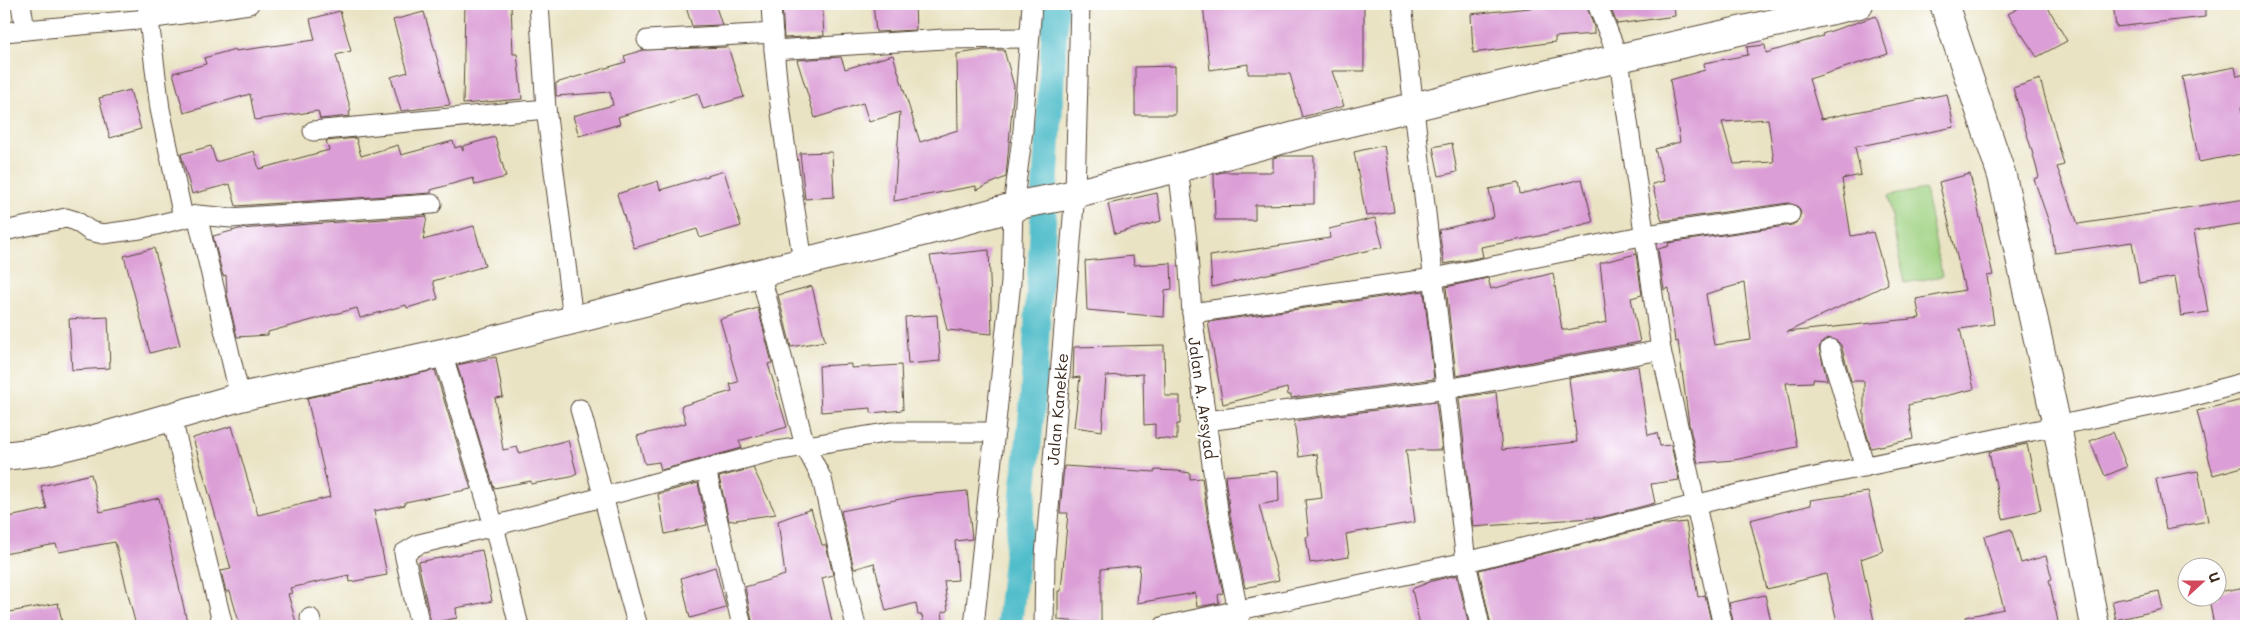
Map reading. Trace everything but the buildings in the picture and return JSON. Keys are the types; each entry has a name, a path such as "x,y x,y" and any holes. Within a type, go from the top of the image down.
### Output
{"street":[{"path":"21,4 25,30"},
{"path":"4,32 147,12 248,4"},
{"path":"539,4 546,109 573,319"},
{"path":"771,4 773,41 784,140 803,262"},
{"path":"974,626 1010,282 1020,205 1028,38 1032,4"},
{"name":"Jalan Kanekke","path":"1044,626 1045,556 1080,4"},
{"path":"1402,4 1466,562 1480,626"},
{"path":"1597,4 1619,59 1646,235 1660,350 1723,626"},
{"path":"4,456 46,451 95,439 171,415 240,397 442,352 803,262 1020,205 1178,168 1306,133 1544,75 1859,4"},
{"path":"1944,4 2002,176 2057,426 2095,626"},
{"path":"147,12 160,109 240,397"},
{"path":"647,40 773,41 1028,38"},
{"path":"313,131 546,109"},
{"name":"Jalan A. Arsyad","path":"1178,168 1187,240 1192,313 1219,517 1239,618"},
{"path":"4,231 66,218 76,221 90,231 103,234 140,229 190,215 231,218 432,204"},
{"path":"1192,313 1434,278 1646,235 1790,214"},
{"path":"760,272 804,446 822,479 856,626"},
{"path":"1830,349 1865,467"},
{"path":"1207,421 1447,390 1660,350"},
{"path":"442,352 494,526 520,626"},
{"path":"1164,626 1239,618 1763,488 2180,400 2246,382"},
{"path":"580,409 604,496 620,565 638,626"},
{"path":"171,415 223,626"},
{"path":"420,626 404,553 418,544 494,526 770,452 891,432 995,432"},
{"path":"706,469 742,626"}],"green space":[{"path":"1925,189 1942,276 1905,283 1888,196"}],"waterway":[{"path":"1009,626 1032,411 1056,4"}]}
